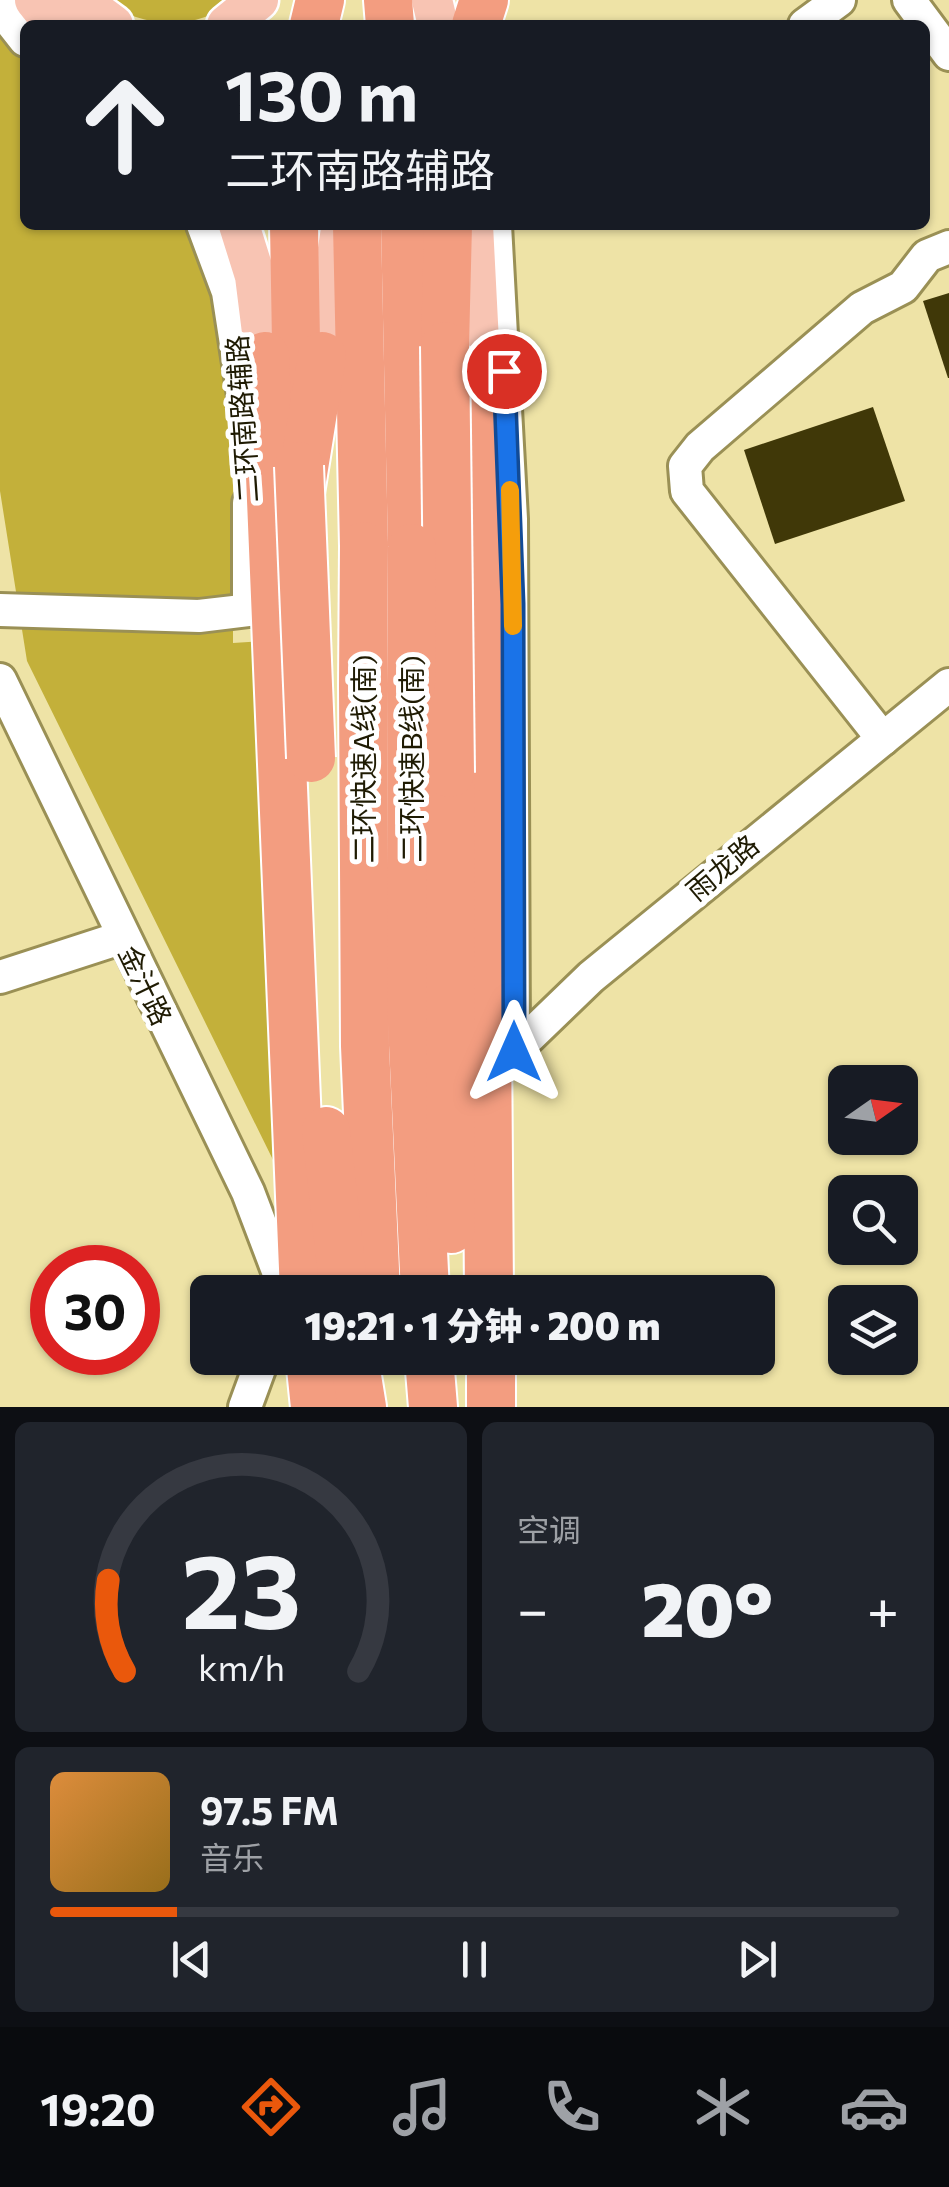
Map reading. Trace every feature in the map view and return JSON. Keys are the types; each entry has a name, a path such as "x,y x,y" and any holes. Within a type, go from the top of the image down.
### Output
{"highway":[{"path":"292,1275 294,230"},
{"name":"二环快速A线(南)","path":"357,230 365,1046 375,1275"},
{"name":"二环快速B线(南)","path":"405,230 412,1024 424,1275"},
{"path":"448,230 450,1275"},
{"path":"265,356 326,1135 342,1275"},
{"path":"296,759 286,596 322,356"},
{"path":"482,401 490,1275"},
{"path":"312,1375 315,1407"},
{"path":"357,1375 362,1407"},
{"path":"381,1375 383,1407"},
{"path":"430,1375 432,1407"},
{"path":"450,1375 450,1407"},
{"path":"491,1375 492,1407"}],"main road":[{"path":"34,0 51,20"},
{"path":"79,0 107,20"},
{"path":"233,20 258,0"},
{"path":"241,230 255,276 265,356"},
{"path":"322,356 341,230"},
{"path":"473,230 482,401"},
{"path":"482,230 482,401"}],"street":[{"path":"812,20 839,0"},
{"path":"908,0 923,20"},
{"path":"0,8 20,34"},
{"path":"930,29 949,54"},
{"name":"二环南路辅路","path":"0,610 199,616 253,609 243,380 228,292 205,230"},
{"name":"雨龙路","path":"494,230 508,604 509,1056 605,965 949,684"},
{"path":"882,738 687,491 685,466 700,447 862,308 903,286 927,256 949,246"},
{"name":"金汁路","path":"0,680 285,1275"},
{"path":"0,977 108,942"},
{"path":"245,1407 257,1375"}],"shaded area":[{"path":"101,0 237,0 195,20 148,20"},
{"path":"0,38 20,54 20,230 190,230 217,284 233,372 233,643 262,641 277,1168 27,661 0,491"}],"building":[{"path":"949,293 949,378 948,378 923,301"},
{"path":"873,407 905,501 775,544 744,450"}],"slow traffic":[{"path":"510,490 513,626"}],"route":[{"path":"504,371 512,519 514,1052"}]}
